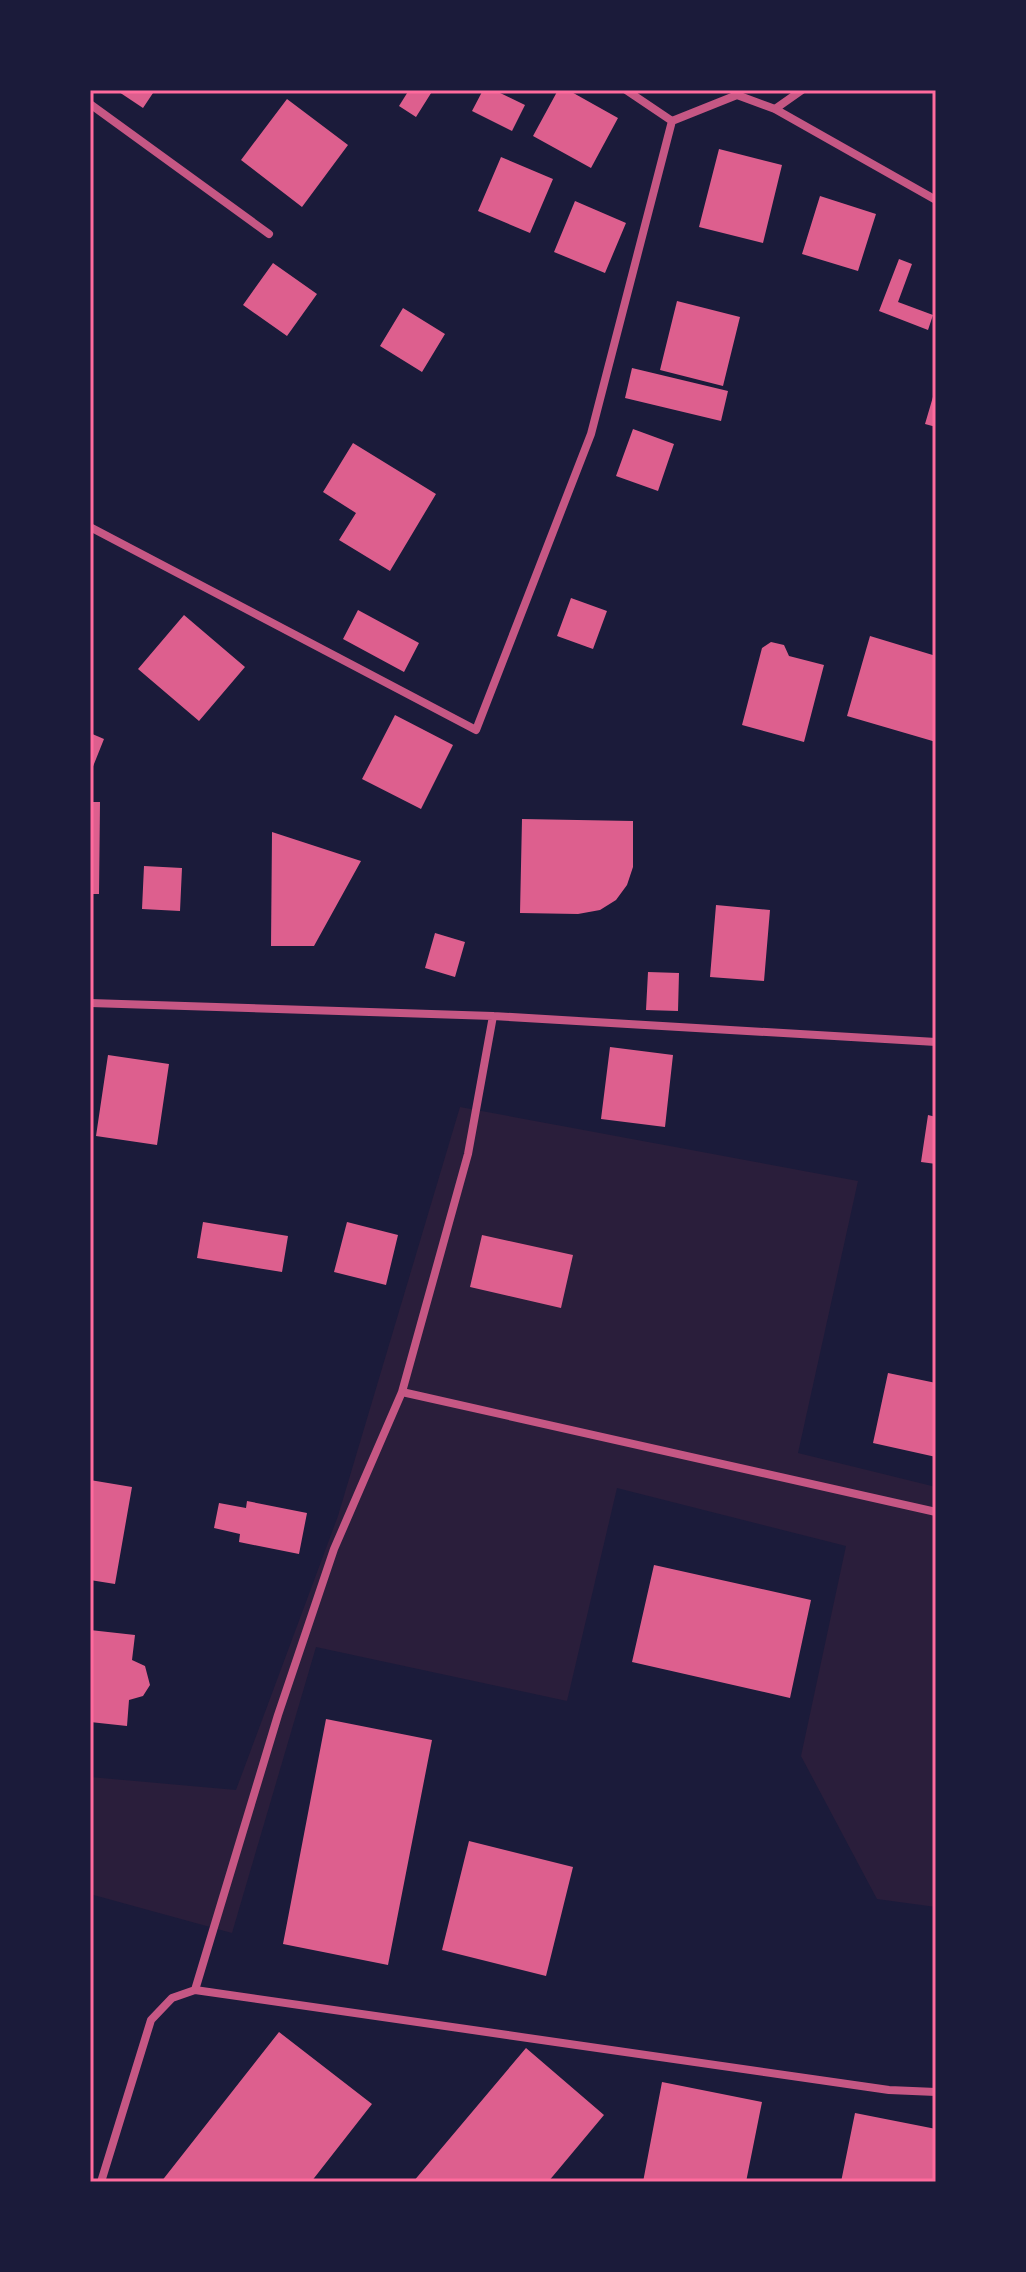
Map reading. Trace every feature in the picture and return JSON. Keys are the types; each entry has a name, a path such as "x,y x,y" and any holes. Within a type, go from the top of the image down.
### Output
{"street":[{"path":"626,90 672,121"},
{"path":"775,109 802,90"},
{"path":"672,121 737,95 775,109 936,200"},
{"path":"90,104 269,234"},
{"path":"90,527 476,730 591,434 672,121"},
{"path":"90,1003 493,1016 936,1042"},
{"path":"195,1990 278,1715 334,1549 402,1392 468,1154 493,1016"},
{"path":"402,1392 936,1512"},
{"path":"101,2182 151,2020 172,1998 195,1990 889,2090 936,2092"}],"shaded area":[{"path":"460,1107 858,1181 798,1453 936,1487 936,1907 877,1899 801,1756 846,1546 617,1488 567,1701 316,1647 232,1933 90,1894 90,1777 236,1790 338,1516"}],"building":[{"path":"116,90 155,90 143,108"},
{"path":"409,90 433,90 416,117 399,106"},
{"path":"483,90 494,90 525,105 512,131 472,111"},
{"path":"558,90 568,90 618,118 591,168 533,136"},
{"path":"287,99 348,145 302,207 241,160"},
{"path":"719,149 782,165 763,243 699,227"},
{"path":"501,157 553,179 530,233 478,211"},
{"path":"820,196 876,214 858,271 802,254"},
{"path":"575,201 626,223 605,273 554,252"},
{"path":"899,259 912,264 898,302 933,315 928,330 879,311"},
{"path":"273,263 317,294 287,336 243,305"},
{"path":"677,301 740,317 723,386 660,370"},
{"path":"403,308 445,334 422,372 380,346"},
{"path":"632,368 728,391 721,421 625,398"},
{"path":"936,390 936,427 925,424"},
{"path":"633,429 674,444 658,491 616,476"},
{"path":"353,443 436,494 390,571 339,540 356,513 323,492"},
{"path":"571,598 607,611 593,649 557,636"},
{"path":"358,610 419,643 404,672 343,639"},
{"path":"184,615 245,667 199,721 138,669"},
{"path":"870,636 936,656 936,742 847,716"},
{"path":"771,642 784,645 789,656 824,665 804,742 742,725 762,648"},
{"path":"395,715 453,745 421,809 362,779"},
{"path":"90,733 104,739 90,774"},
{"path":"90,802 100,802 99,894 90,894"},
{"path":"522,819 633,821 633,867 627,885 616,900 600,910 578,914 520,913"},
{"path":"272,832 361,861 314,946 271,946"},
{"path":"144,866 182,868 180,911 142,909"},
{"path":"716,905 770,910 764,981 710,977"},
{"path":"435,933 465,942 455,977 425,968"},
{"path":"648,972 679,973 678,1011 646,1010"},
{"path":"610,1047 673,1055 665,1127 601,1119"},
{"path":"108,1055 169,1064 157,1145 96,1136"},
{"path":"928,1115 936,1117 936,1164 921,1162"},
{"path":"203,1222 288,1236 282,1272 197,1258"},
{"path":"347,1222 398,1235 386,1285 334,1272"},
{"path":"482,1235 573,1255 561,1308 470,1287"},
{"path":"888,1373 936,1383 936,1457 873,1443"},
{"path":"90,1480 132,1487 115,1584 90,1580"},
{"path":"247,1501 307,1513 299,1554 239,1542 240,1534 214,1528 219,1503 246,1508"},
{"path":"654,1565 811,1600 790,1698 632,1662"},
{"path":"90,1630 135,1635 132,1660 145,1666 150,1685 143,1696 129,1700 127,1726 90,1722"},
{"path":"326,1719 432,1740 388,1965 283,1944"},
{"path":"469,1841 573,1867 546,1976 442,1950"},
{"path":"279,2032 372,2104 311,2182 161,2182"},
{"path":"526,2048 604,2115 548,2182 413,2182"},
{"path":"662,2082 762,2102 746,2182 643,2182"},
{"path":"855,2113 936,2129 936,2182 841,2182"}]}
